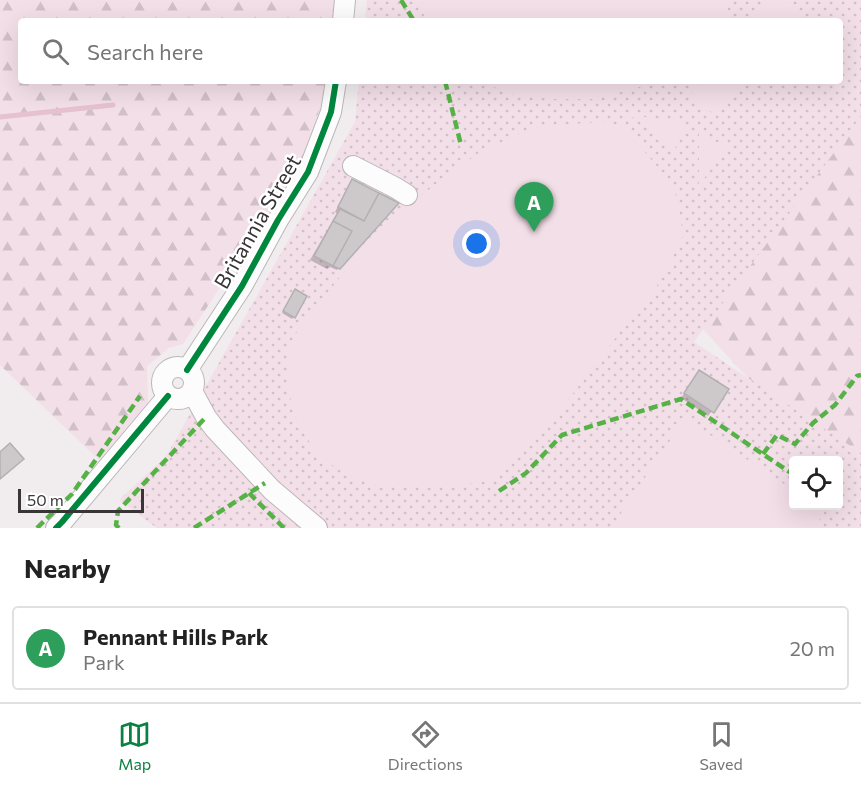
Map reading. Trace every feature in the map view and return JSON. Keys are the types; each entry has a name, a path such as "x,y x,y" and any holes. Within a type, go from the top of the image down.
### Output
{"street":[{"path":"343,18 345,0"},
{"name":"Britannia Street","path":"187,370 242,286 278,220 308,172 331,112 336,84"},
{"path":"353,166 407,195"},
{"path":"175,368 187,370 194,380 192,391 184,399 173,399 163,390 162,378 175,368"},
{"path":"192,391 214,429 272,490 317,528"},
{"path":"56,528 168,396"}],"green space":[{"path":"0,0 338,0 335,18 18,18 18,84 324,84 320,108 298,168 183,344 169,348 147,366 148,403 99,460 0,365"},
{"path":"367,0 861,0 861,116 694,342 861,453 861,528 157,528 119,500 167,455 355,122 359,84 843,84 843,18 365,18"},
{"path":"416,0 732,0 723,18 425,18"},
{"path":"768,0 782,0 799,13 795,18 753,18"},
{"path":"488,84 647,84 595,99 551,99 507,93"},
{"path":"699,84 741,84 715,115 690,95"},
{"path":"861,99 861,502 843,469 843,456 819,456 680,304"},
{"path":"634,113 636,116 686,121 674,151 631,117"},
{"path":"604,122 619,125 668,179 678,200 683,235 657,286 568,400 502,473 480,483 431,487 374,484 342,472 328,462 306,437 292,407 289,390 289,347 299,328 312,311 361,252 405,207 480,152 535,128"},
{"path":"699,132 726,147 701,183 702,187 699,188 697,186 699,183"},
{"path":"685,418 789,487 789,510 825,511 814,528 611,528"}],"building":[{"path":"352,179 379,193 364,221 338,207"},
{"path":"379,193 399,203 340,269 333,266 352,231 333,221 340,209 364,221"},
{"path":"333,221 352,231 333,266 314,256"},
{"path":"295,289 307,296 295,318 283,311"},
{"path":"699,370 729,389 714,413 684,393"},
{"path":"10,443 24,459 0,479 0,452"}],"waterway":[{"path":"0,117 113,105"}],"marked path":[{"path":"401,0 412,18"},
{"path":"446,84 461,145"},
{"path":"763,454 777,435 795,444 813,423 835,405 857,376 861,375"},
{"path":"37,528 72,494 140,396"},
{"path":"499,491 526,473 562,435 681,399 789,472"},
{"path":"119,528 116,525 118,511 206,417"},
{"path":"194,528 265,483"},
{"path":"249,493 284,528"}],"cycle path":[{"path":"187,370 242,286 278,220 308,172 331,112 336,84"},
{"path":"56,528 168,396"}],"place":[{"name":"Pennant Hills Park","path":"534,232"}]}
